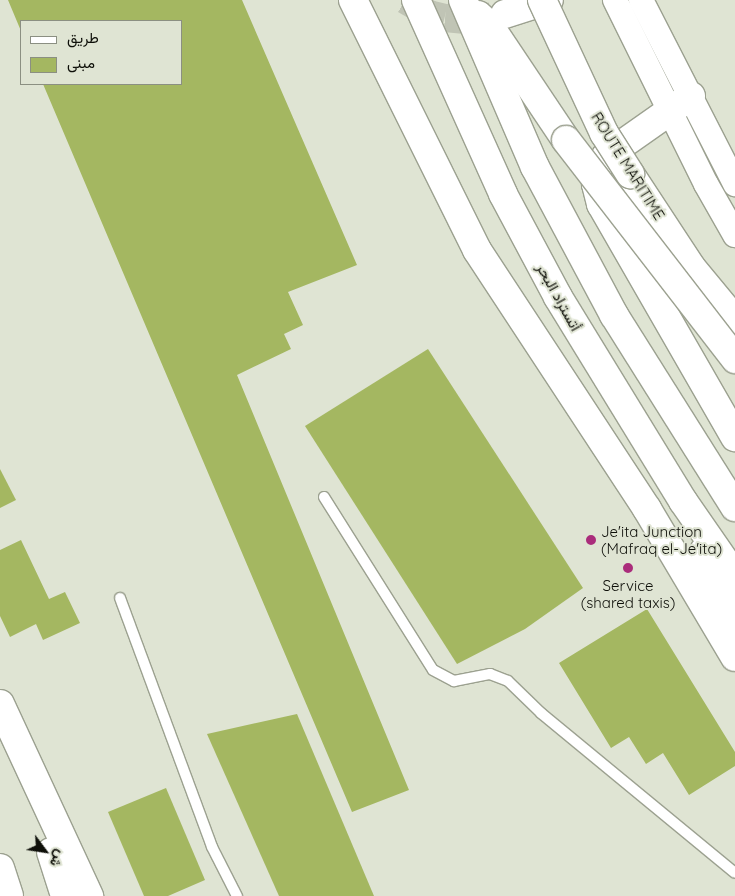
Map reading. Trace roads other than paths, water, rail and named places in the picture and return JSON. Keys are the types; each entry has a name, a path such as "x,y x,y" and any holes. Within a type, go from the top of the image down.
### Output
{"highway":[{"path":"353,0 477,250 647,509 735,657"},
{"name":"أتستراد البحر","path":"416,0 508,202 568,314 683,501 735,576"},
{"path":"463,0 489,25 566,140 735,359"},
{"path":"463,0 535,167 609,307 735,507"},
{"name":"ROUTE MARITIME","path":"542,0 604,133 691,266 735,320"},
{"path":"505,14 549,0"},
{"path":"691,96 607,155 597,168 596,184 608,217 735,437"},
{"path":"683,501 735,622"},
{"path":"0,705 65,896"},
{"path":"0,705 89,896"},
{"path":"0,868 9,896"}],"street":[{"path":"614,0 669,112 735,235"},
{"path":"641,0 735,184"}],"lane":[{"path":"324,497 433,670 454,681 490,674 508,681 542,713 735,873"},
{"path":"120,598 212,847 237,896"}],"tunnel":[{"path":"405,0 429,14 445,18 463,20 494,16"}],"place":[{"name":"Je'ita Junction (Mafraq el-Je'ita)","path":"591,540"},
{"name":"Service (shared taxis)","path":"628,568"}]}
